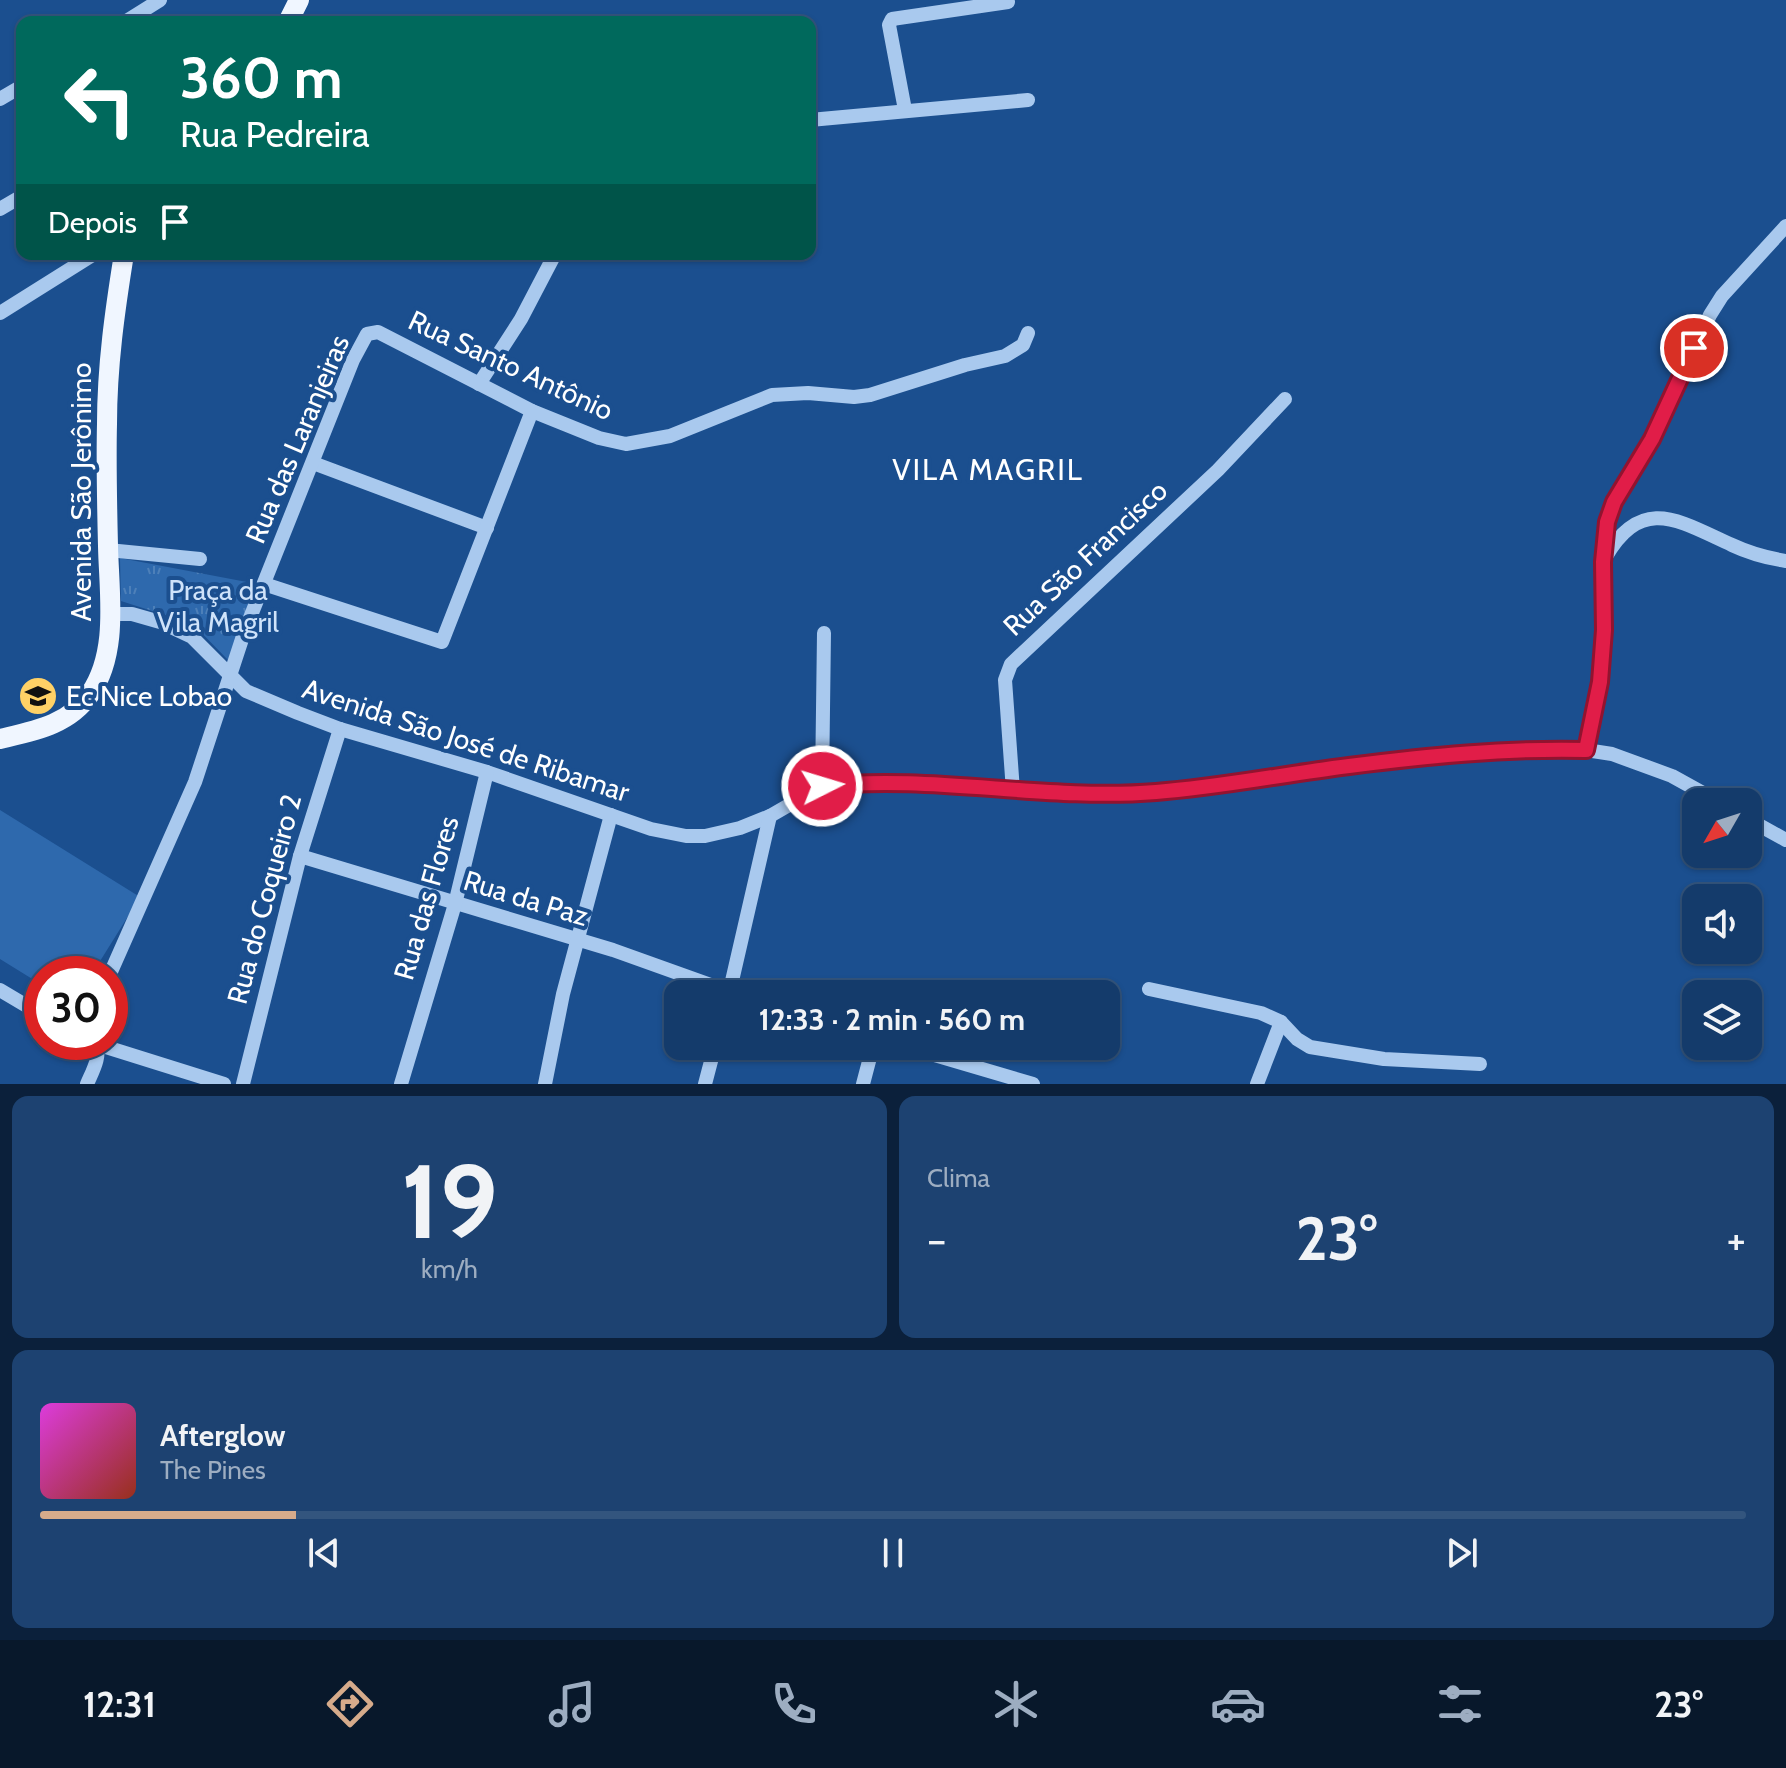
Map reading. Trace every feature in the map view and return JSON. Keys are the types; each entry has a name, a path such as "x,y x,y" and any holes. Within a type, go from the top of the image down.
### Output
{"main road":[{"name":"Avenida São Jerônimo","path":"0,742 49,727 70,716 92,692 101,673 112,614 108,550 108,370 123,260"}],"street":[{"path":"135,16 160,0"},
{"path":"905,110 889,25 892,19 1008,2"},
{"path":"816,119 1028,100"},
{"path":"1586,750 1600,682 1604,630 1603,562 1607,522 1614,502 1652,439 1710,315 1722,296 1786,226"},
{"path":"0,313 84,260"},
{"path":"479,384 521,319 552,260"},
{"name":"Rua Santo Antônio","path":"378,332 532,411 599,438 626,444 670,436 772,395 808,393 854,397 881,392 965,365 1005,356 1023,345 1028,333"},
{"name":"Rua das Laranjeiras","path":"118,956 195,782 244,633 357,350 367,334 378,332"},
{"name":"Rua São Francisco","path":"1013,791 1005,680 1011,664 1218,470 1285,399"},
{"path":"264,584 442,642 532,411"},
{"path":"313,463 487,528"},
{"path":"1603,562 1613,544 1633,525 1649,518 1664,517 1695,526 1751,552 1786,561"},
{"path":"108,550 200,559"},
{"name":"Avenida São José de Ribamar","path":"112,614 132,614 160,622 192,637 246,691 340,729 487,772 659,831 686,836 720,834 770,816 822,786 871,782 1079,795 1155,792 1351,765 1538,749 1586,750 1640,762 1691,788"},
{"path":"822,786 824,633"},
{"name":"Rua do Coqueiro 2","path":"243,1084 300,856 340,729"},
{"name":"Rua das Flores","path":"401,1084 455,904 487,772"},
{"path":"545,1084 563,994 611,815"},
{"path":"735,980 770,816"},
{"path":"1762,827 1786,840"},
{"name":"Rua da Paz","path":"300,856 578,940 694,980"},
{"path":"1149,989 1261,1013 1281,1022 1297,1039 1310,1047 1352,1056 1422,1063 1480,1064"},
{"path":"0,990 24,1004"},
{"path":"1257,1084 1281,1022"},
{"path":"128,1054 224,1084"},
{"path":"87,1084 96,1060"},
{"path":"705,1084 711,1060"},
{"path":"863,1084 869,1060"},
{"path":"947,1060 1015,1082 1033,1084"}],"green space":[{"name":"Praça da Vila Magril","path":"120,558 257,584 228,660 193,624 121,601"},
{"path":"0,810 140,897 103,956 24,956 24,974 0,959"}],"place":[{"name":"Ec Nice Lobao","path":"38,696"}],"district":[{"name":"VILA MAGRIL","path":"988,470"}],"route":[{"path":"822,786 871,782 1079,795 1155,792 1351,765 1538,749 1586,750 1600,682 1607,522 1614,502 1652,439 1694,348"}]}
